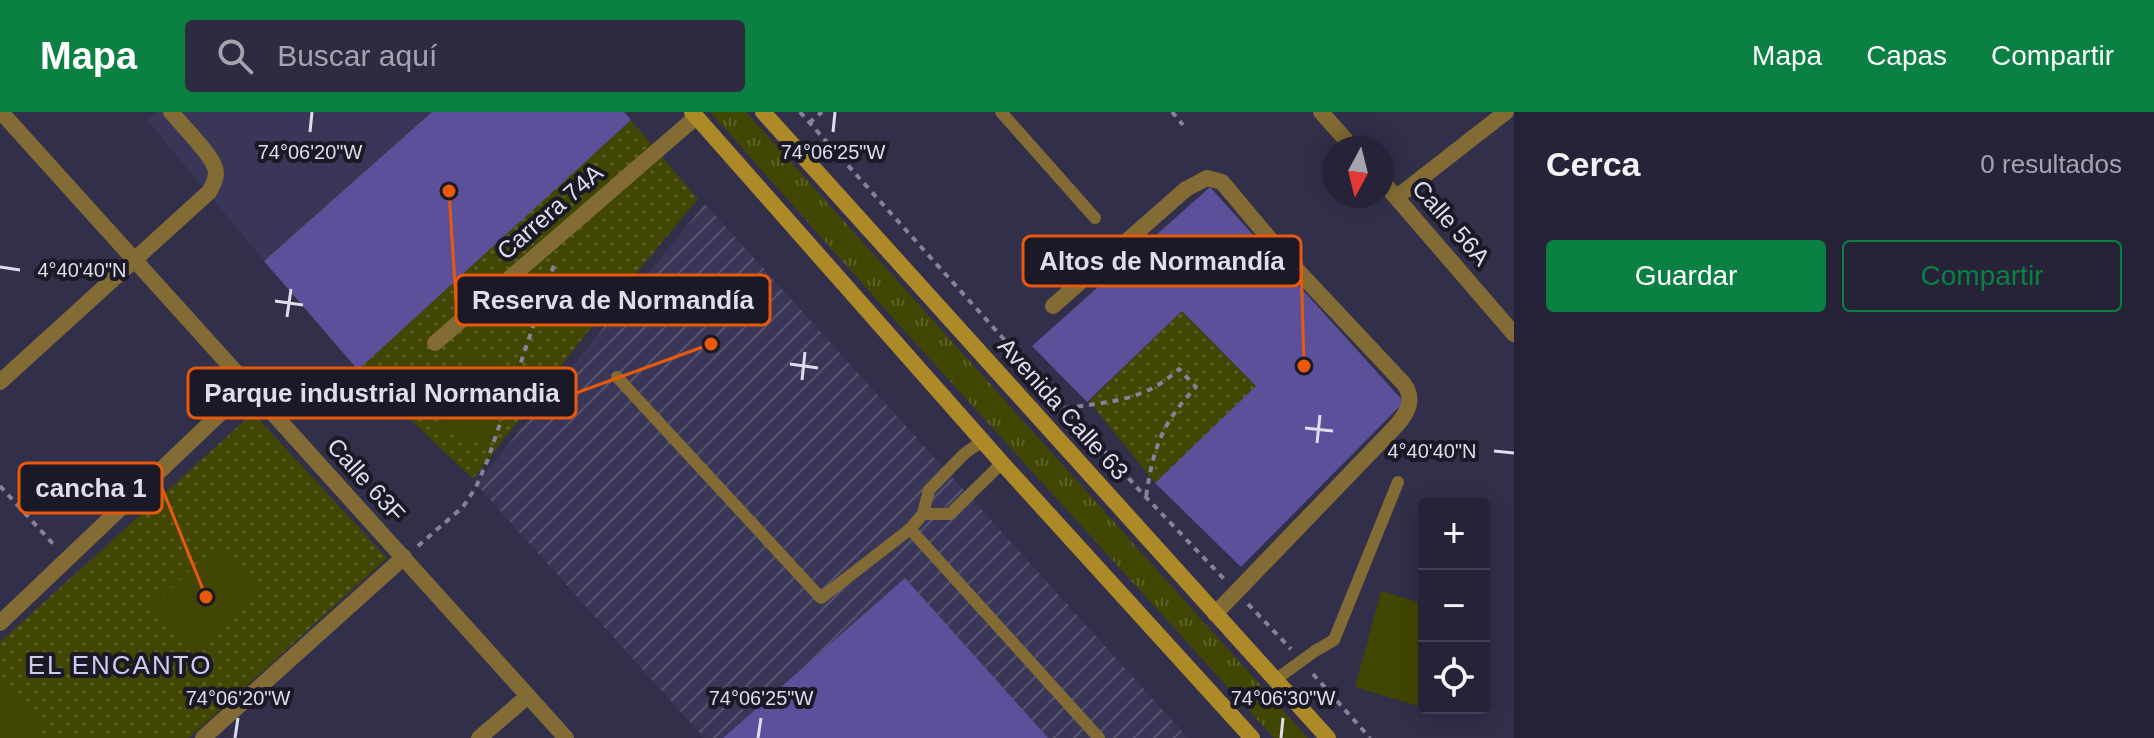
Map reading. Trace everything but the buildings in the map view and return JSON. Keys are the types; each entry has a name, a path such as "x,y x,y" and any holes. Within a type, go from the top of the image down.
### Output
{"main road":[{"name":"Avenida Calle 63","path":"763,112 1328,738"},
{"path":"694,114 982,441 1252,738"}],"street":[{"path":"0,382 209,192 215,182 216,168 171,112"},
{"path":"1321,112 1342,136"},
{"path":"1397,197 1506,112"},
{"name":"Carrera 74A","path":"435,343 694,114"},
{"name":"Calle 63F","path":"4,122 135,259 566,738"},
{"path":"1053,306 1186,189 1207,178 1222,182 1284,256 1410,393 1411,403 1406,415 1215,614"},
{"name":"Calle 56A","path":"1394,194 1514,334"},
{"path":"0,623 249,386"},
{"path":"203,738 404,557"},
{"path":"479,738 528,696"}],"lane":[{"path":"1001,112 1095,218"},
{"path":"617,377 821,598 910,529 923,514 929,490 964,454 982,441"},
{"path":"923,514 950,514 1002,463"},
{"path":"1275,680 1334,640 1398,482"},
{"path":"910,529 1099,738"}],"path":[{"path":"800,112 1146,497 1302,661 1370,738"},
{"path":"790,141 822,112"},
{"path":"1172,112 1183,125"},
{"path":"404,557 463,507 476,487 566,229"},
{"path":"1065,408 1128,399 1163,384 1179,369 1196,387 1180,403 1159,437 1146,497"},
{"path":"0,486 67,559"}],"shaded area":[{"path":"156,112 432,112 264,261 147,120"},
{"path":"705,204 1188,738 704,738 476,484"}],"green space":[{"path":"432,112 624,112 698,199 585,335 473,479 358,370 264,261"},
{"path":"710,112 746,112 1308,738 1274,738"},
{"path":"1182,311 1256,386 1155,483 1089,401"},
{"path":"466,352 514,367 489,445 441,430"},
{"name":"EL ENCANTO","path":"253,413 387,558 189,738 0,738 0,642"},
{"path":"220,542 262,586 192,652 150,608"},
{"path":"1381,591 1418,602 1418,706 1355,687"},
{"path":"6,686 46,728 36,738 0,738 0,692"}],"place":[{"name":"Reserva de Normandía","path":"449,191"},
{"name":"Parque industrial Normandia","path":"711,344"},
{"name":"Altos de Normandía","path":"1304,366"},
{"name":"cancha 1","path":"206,597"}],"district":[{"name":"EL ENCANTO","path":"120,665"}]}
